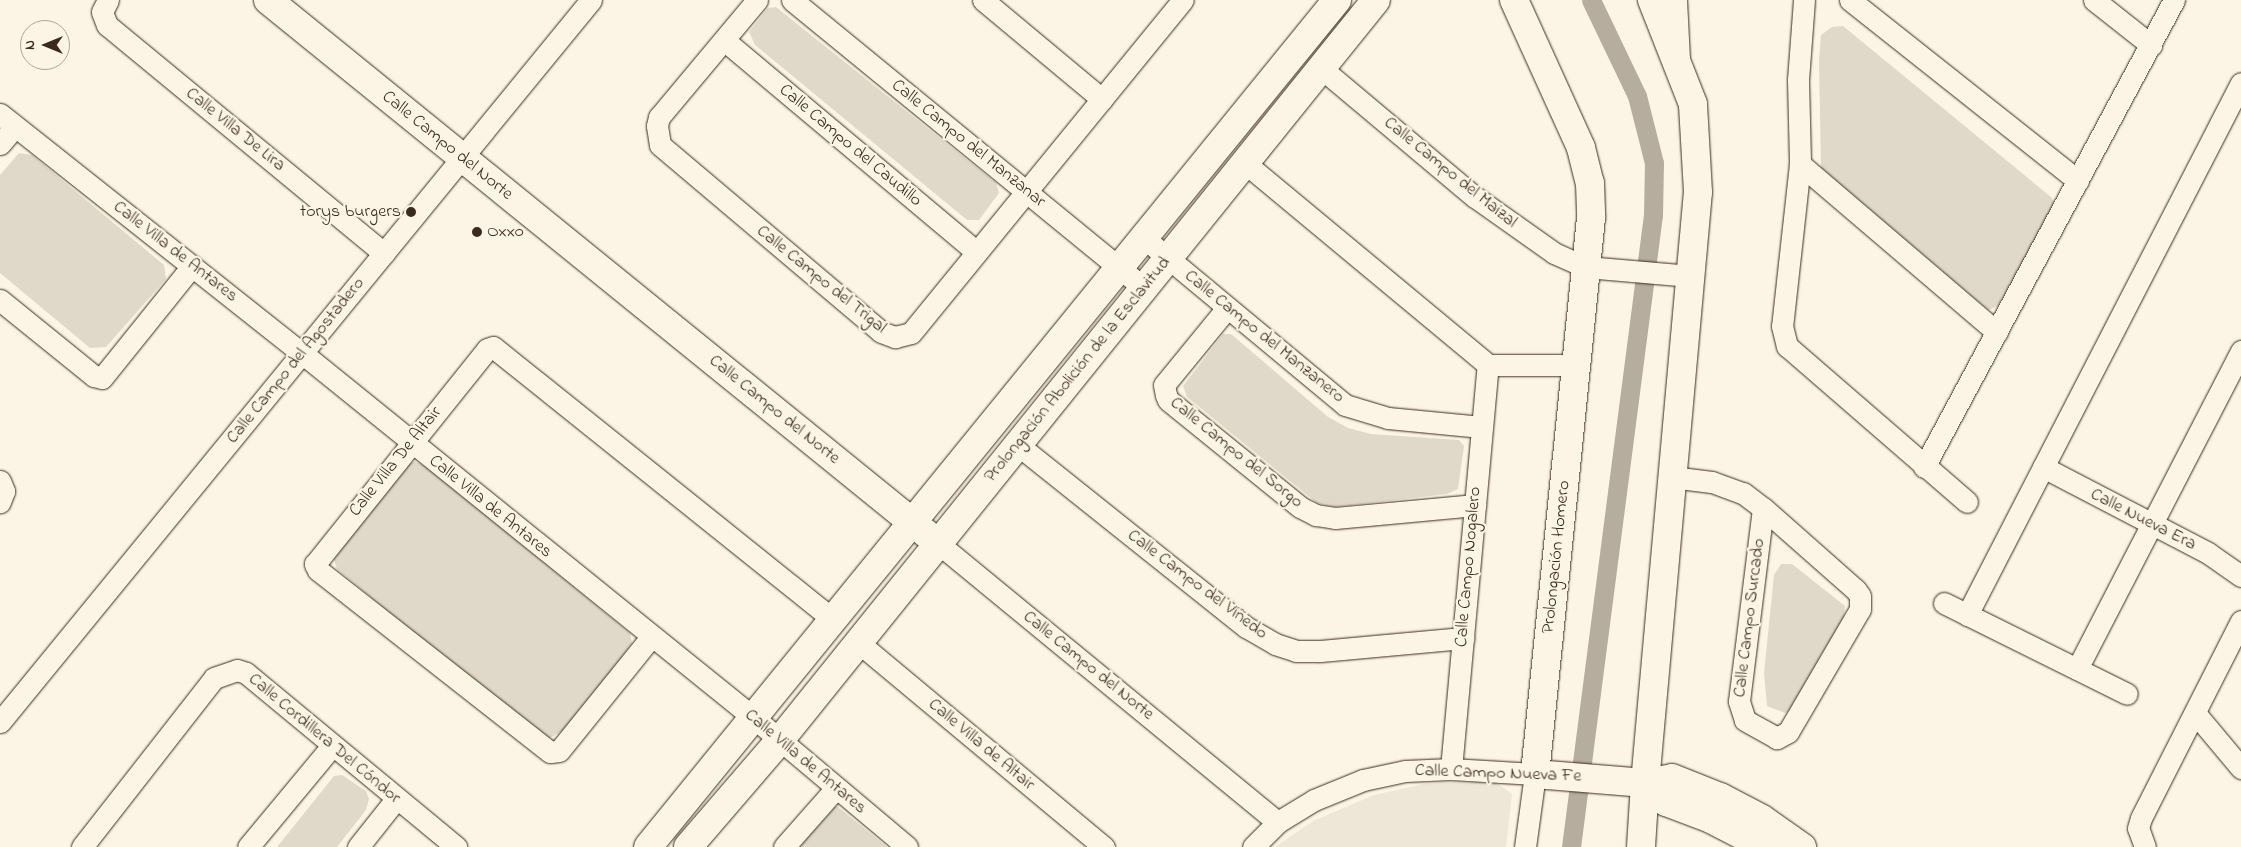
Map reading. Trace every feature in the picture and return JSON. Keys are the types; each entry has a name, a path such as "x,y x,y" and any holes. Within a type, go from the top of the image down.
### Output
{"main road":[{"name":"Calle Campo del Norte","path":"268,0 939,544"},
{"name":"Prolongación Abolición de la Esclavitud","path":"648,847 1337,0"},
{"path":"1514,0 1581,148 1590,183 1586,267"},
{"path":"1641,847 1645,783 1686,336 1678,275 1698,192 1698,139 1693,104 1679,62 1652,0"},
{"name":"Prolongación Abolición de la Esclavitud","path":"688,847 780,740 859,643 1374,1"},
{"name":"Prolongación Homero","path":"1535,774 1586,267"},
{"name":"Calle Campo Nueva Fe","path":"1535,774 1645,783 1672,778 1720,797 1762,819 1802,847"},
{"path":"1645,783 1666,802 1711,819 1765,847"}],"street":[{"name":"Calle Villa De Lira","path":"108,0 102,12 107,25 384,253"},
{"name":"Calle Campo del Agostadero","path":"0,722 591,0"},
{"name":"Calle Campo del Trigal","path":"757,0 659,117 658,136 666,153 887,335 904,337 911,333 1180,1"},
{"name":"Calle Campo del Manzanar","path":"792,0 1144,288"},
{"path":"983,0 1102,99"},
{"path":"1676,0 1679,62"},
{"path":"1804,0 1798,80 1800,164 1782,326 1787,346 1924,467 1967,502"},
{"path":"1850,0 2078,181"},
{"path":"2094,0 2151,45"},
{"path":"1924,467 2174,0"},
{"name":"Calle Campo del Caudillo","path":"724,40 977,252"},
{"name":"Calle Campo del Maizal","path":"1321,68 1475,197 1554,253 1586,267"},
{"path":"1967,615 2241,83"},
{"path":"0,144 8,120"},
{"name":"Calle Villa de Antares","path":"8,120 302,353 411,444 754,718 907,847"},
{"path":"1245,163 1488,364 1576,365"},
{"path":"1800,164 1997,332"},
{"name":"Calle Campo del Manzanero","path":"1144,238 1344,405 1388,418 1482,427"},
{"path":"0,300 94,376 102,378 192,266"},
{"path":"1586,267 1678,275"},
{"name":"Calle Campo del Sorgo","path":"1228,308 1164,385 1166,395 1168,400 1300,507 1316,515 1335,518 1475,504"},
{"name":"Calle Villa De Altair","path":"651,637 559,751 550,752 318,570 316,562 487,349 496,348 834,620"},
{"path":"2077,669 2241,351"},
{"name":"Calle Campo Nogalero","path":"1451,769 1488,364"},
{"name":"Calle Campo del Viñedo","path":"1018,445 1246,627 1275,644 1296,651 1320,652 1463,638"},
{"name":"Calle Nueva Era","path":"2043,467 2208,553 2241,576"},
{"name":"Calle Campo Surcado","path":"1672,477 1721,484 1743,493 1763,508 1856,590 1861,602 1860,609 1788,732 1777,738 1745,720 1740,701 1763,508"},
{"path":"0,481 4,491 0,502"},
{"name":"Calle Campo del Norte","path":"939,544 1278,822"},
{"path":"1944,604 2127,694"},
{"path":"2145,847 2138,828 2141,818 2241,621"},
{"name":"Calle Villa de Altair","path":"859,643 1104,847"},
{"name":"Calle Cordillera Del Cóndor","path":"82,847 221,674 237,670 246,673 456,847"},
{"path":"2195,713 2241,768"},
{"path":"248,847 332,746"},
{"name":"Calle Campo Nueva Fe","path":"1253,847 1278,822 1314,800 1363,780 1405,771 1451,769 1535,774"},
{"name":"Prolongación Homero","path":"1525,847 1535,774"},
{"path":"784,847 836,788"},
{"path":"358,847 396,799"}],"shaded area":[{"path":"776,7 996,183 999,193 979,220 967,220 755,45 749,32 768,8"},
{"path":"1843,26 2051,197 2056,207 1998,306 1988,310 1821,168 1819,60 1821,35 1832,27"},
{"path":"19,153 32,155 164,265 166,279 106,347 90,348 0,273 0,175"},
{"path":"1223,334 1231,334 1328,417 1348,428 1371,434 1459,440 1464,446 1458,489 1447,494 1335,507 1317,503 1187,397 1183,386"},
{"path":"415,462 426,466 630,633 632,643 623,656 564,730 548,739 533,733 337,569 333,557 403,465"},
{"path":"1781,564 1792,564 1845,606 1844,617 1795,707 1785,713 1767,706 1764,673 1774,575"},
{"path":"342,775 366,791 369,799 366,810 337,847 277,847 334,776"},
{"path":"1428,783 1497,783 1512,794 1506,847 1275,847 1313,821 1374,795"},
{"path":"830,805 838,807 887,847 797,847"}],"waterway":[{"path":"1571,847 1653,215 1654,163 1637,96 1591,0"}],"place":[{"name":"torys burgers","path":"411,212"},
{"name":"Oxxo","path":"477,232"}]}
